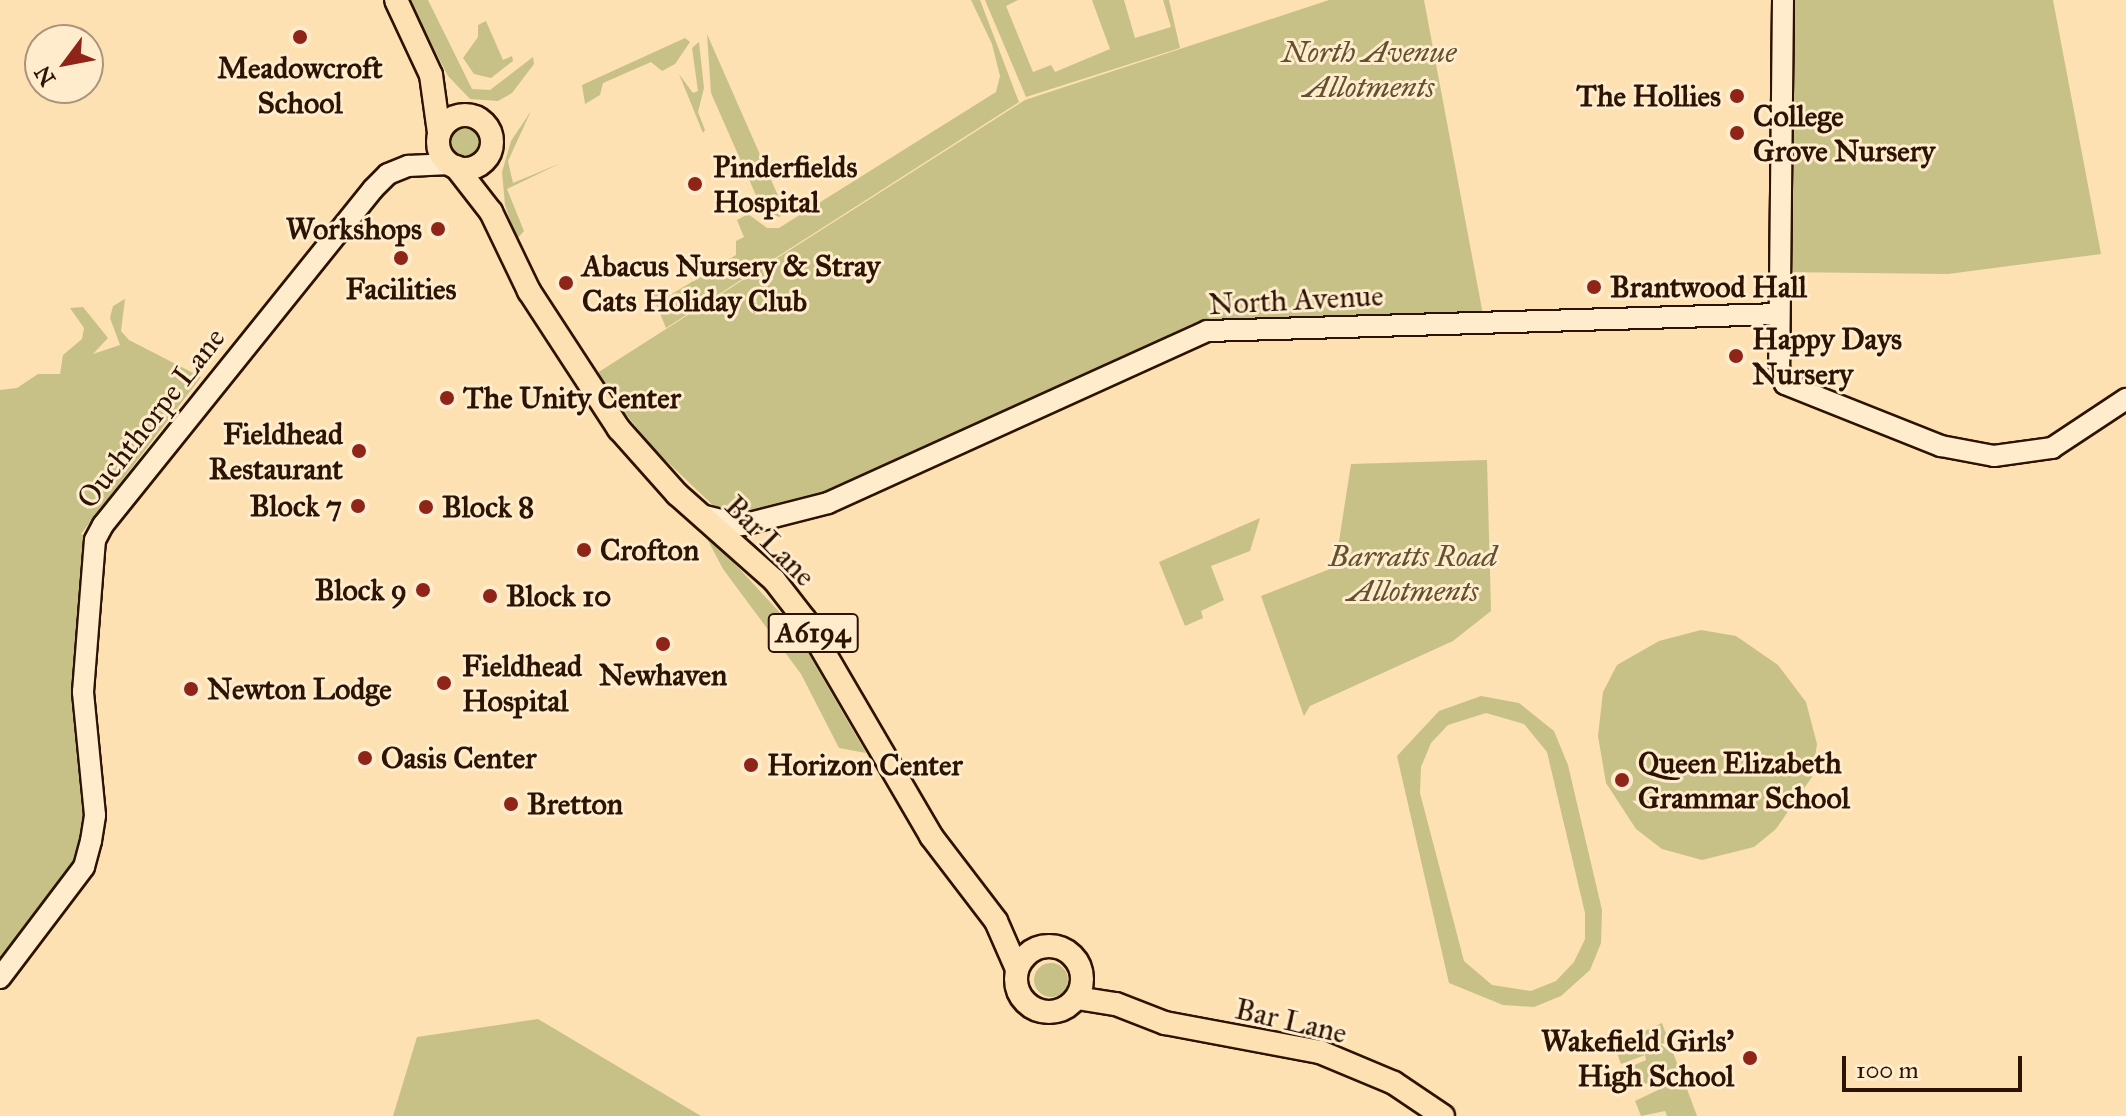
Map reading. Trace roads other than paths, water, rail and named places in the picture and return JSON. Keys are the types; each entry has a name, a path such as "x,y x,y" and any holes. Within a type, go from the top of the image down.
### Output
{"main road":[{"name":"A6194","path":"396,0 431,75 466,115 488,128 489,153"},
{"name":"A6194","path":"431,75 441,156 453,166"},
{"path":"438,135 450,119 466,115"},
{"path":"453,166 474,167 489,153"},
{"name":"Bar Lane","path":"489,153 491,212"},
{"name":"Bar Lane","path":"453,166 491,212 529,291 619,429 703,516 743,551 805,620 931,836 996,921 1017,969"},
{"name":"Bar Lane","path":"996,921 1045,946"},
{"name":"A6194","path":"1045,946 1071,955 1082,976"},
{"path":"1017,969 1028,953 1045,946"},
{"name":"A6194","path":"1017,969 1018,992 1030,1007 1060,1011 1077,998"},
{"path":"1077,998 1082,976"},
{"name":"Bar Lane","path":"1082,976 1116,1004"},
{"name":"Bar Lane","path":"1077,998 1116,1004 1165,1023 1320,1052 1394,1083 1443,1116"}],"street":[{"path":"1783,0 1779,369 1785,384 1941,446 1994,456 2052,448 2126,399"},
{"name":"Ouchthorpe Lane","path":"408,166 438,135"},
{"name":"Ouchthorpe Lane","path":"0,978 84,867 91,841 95,815 83,692 99,533 373,189 388,174 408,166 453,166"},
{"name":"North Avenue","path":"703,516 732,525 759,522 828,503 1207,331 1779,314"},
{"path":"743,551 747,535 759,522"}],"place":[{"name":"Meadowcroft School","path":"300,37"},
{"name":"The Hollies","path":"1737,96"},
{"name":"College Grove Nursery","path":"1737,133"},
{"name":"Pinderfields Hospital","path":"695,184"},
{"name":"Workshops","path":"438,229"},
{"name":"Facilities","path":"401,258"},
{"name":"Abacus Nursery & Stray Cats Holiday Club","path":"566,283"},
{"name":"Brantwood Hall","path":"1594,287"},
{"name":"Happy Days Nursery","path":"1736,356"},
{"name":"The Unity Center","path":"447,398"},
{"name":"Fieldhead Restaurant","path":"359,451"},
{"name":"Block 7","path":"358,506"},
{"name":"Block 8","path":"426,507"},
{"name":"Crofton","path":"584,550"},
{"name":"Block 9","path":"423,590"},
{"name":"Block 10","path":"490,596"},
{"name":"Newhaven","path":"663,644"},
{"name":"Fieldhead Hospital","path":"444,683"},
{"name":"Newton Lodge","path":"191,689"},
{"name":"Oasis Center","path":"365,758"},
{"name":"Horizon Center","path":"751,765"},
{"name":"Queen Elizabeth Grammar School","path":"1622,780"},
{"name":"Bretton","path":"511,804"},
{"name":"Wakefield Girls' High School","path":"1750,1058"}],"park label":[{"name":"North Avenue Allotments","path":"1369,69"},
{"name":"Barratts Road Allotments","path":"1413,573"}]}
